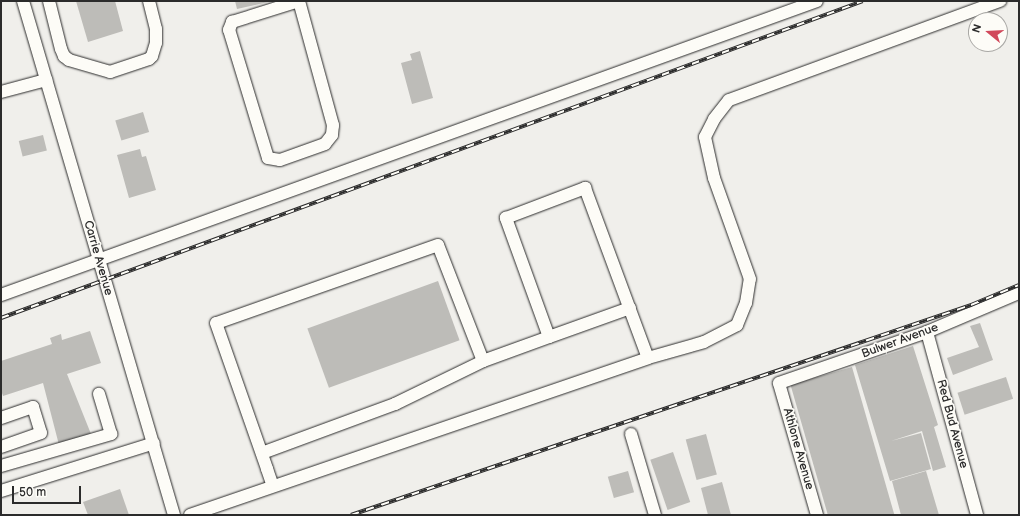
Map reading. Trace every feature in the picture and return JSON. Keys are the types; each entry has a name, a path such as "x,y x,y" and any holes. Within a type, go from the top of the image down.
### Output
{"street":[{"name":"Carrie Avenue","path":"23,1 98,261 154,443 174,515"},
{"path":"49,1 64,56 69,60 110,72 149,59 152,56 156,43 156,29 149,1"},
{"path":"299,1 333,125 332,135 325,144 280,160 268,158 229,30 232,22 299,1"},
{"path":"1,295 817,1"},
{"path":"190,515 648,358 704,342 737,325 746,303 750,279 714,178 705,137 714,119 729,100 1000,1"},
{"path":"1,92 46,80"},
{"path":"549,337 506,218 585,188 648,358"},
{"path":"273,486 216,323 438,244 483,361"},
{"name":"Bulwer Avenue","path":"779,383 927,332 1019,294"},
{"path":"262,453 395,404 483,361 630,308"},
{"name":"Red Bud Avenue","path":"927,332 977,515"},
{"name":"Athlone Avenue","path":"779,383 817,515"},
{"path":"1,466 111,434 99,394"},
{"path":"1,418 33,407 41,433 1,447"},
{"path":"631,434 655,515"},
{"path":"1,491 154,443"}],"building":[{"path":"76,1 115,1 123,31 88,42"},
{"path":"235,1 268,1 268,2 237,9"},
{"path":"420,51 433,98 412,104 401,63 412,60 410,54"},
{"path":"143,112 149,132 121,141 115,120"},
{"path":"43,135 47,151 23,157 19,141"},
{"path":"140,149 142,157 146,156 156,190 129,198 117,155"},
{"path":"438,281 460,340 329,388 307,329"},
{"path":"980,323 993,360 953,375 947,358 979,347 970,326"},
{"path":"90,331 101,363 67,374 91,434 59,445 43,383 3,396 1,390 1,361 52,344 50,338 61,334 62,340"},
{"path":"913,346 938,425 934,427 946,467 933,471 922,431 891,441 921,433 931,469 890,481 855,365"},
{"path":"852,367 894,515 828,515 790,385"},
{"path":"1006,377 1013,399 965,415 957,393"},
{"path":"706,434 717,475 697,480 686,439"},
{"path":"673,452 690,502 668,510 650,460"},
{"path":"628,471 634,492 614,498 608,477"},
{"path":"926,471 939,515 901,515 892,481"},
{"path":"722,482 731,515 708,515 701,488"},
{"path":"120,489 129,515 88,515 83,502"}],"railway":[{"path":"1,318 863,1"},
{"path":"351,515 971,305 1019,285"}]}
